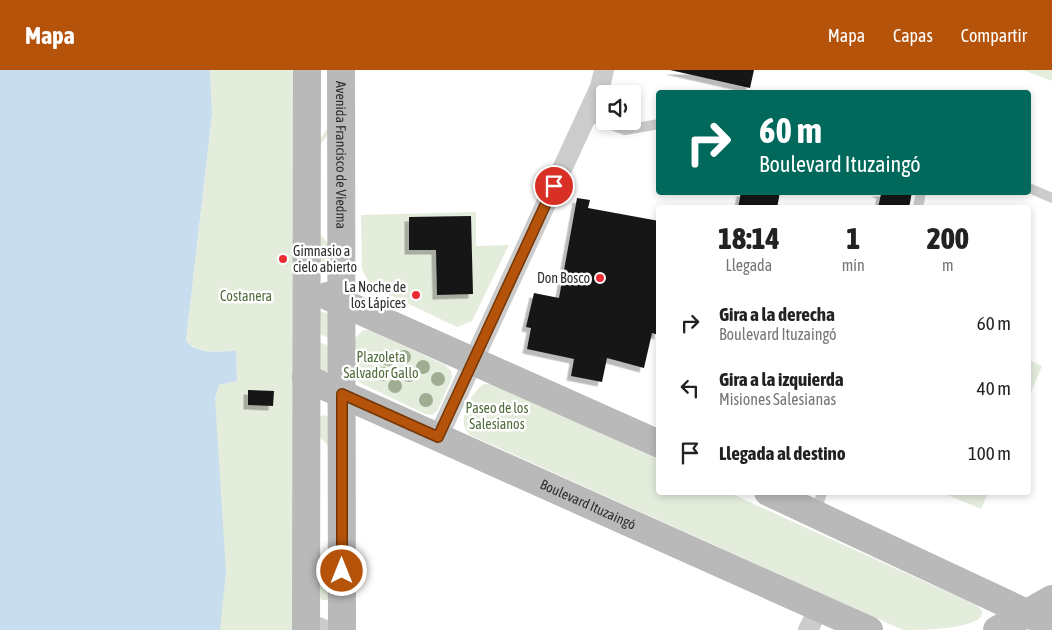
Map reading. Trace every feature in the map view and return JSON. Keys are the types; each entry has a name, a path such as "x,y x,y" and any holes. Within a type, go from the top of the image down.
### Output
{"main road":[{"path":"307,70 306,378 313,627"},
{"name":"Avenida Francisco de Viedma","path":"341,70 342,630"},
{"path":"307,288 656,443"},
{"name":"Boulevard Ituzaingó","path":"306,378 438,437 813,619 868,630"},
{"path":"781,495 819,504 1026,614 1052,625"},
{"path":"996,630 1052,599"}],"street":[{"path":"438,437 600,87 604,70"}],"lane":[{"path":"586,116 624,130 656,125"},
{"path":"1031,189 1052,198"}],"green space":[{"name":"Costanera","path":"210,70 300,70 298,630 186,630 215,399 219,385 237,381 236,351 203,350 196,348 186,341 212,114"},
{"path":"1023,70 1052,70 1052,81"},
{"path":"329,126 333,128 316,150 317,231 333,248 328,264 317,262 313,149"},
{"path":"476,212 476,246 509,245 472,321 457,327 371,286 362,269 361,215"},
{"path":"319,311 331,314 334,340 314,332"},
{"name":"Plazoleta Salvador Gallo","path":"363,330 369,330 445,365 451,371 452,378 437,411 432,415 425,414 358,382 354,377 353,340"},
{"path":"314,340 335,348 329,371 322,371 316,368"},
{"path":"1031,361 1042,366 1031,392"},
{"name":"Paseo de los Salesianos","path":"484,384 493,384 656,459 656,495 734,495 976,605 982,610 981,617 974,622 951,628 903,630 470,435 464,425 465,414 473,396"},
{"path":"325,415 331,418 335,454 320,437 319,566 335,590 329,600 322,600 317,596 319,417"},
{"path":"948,495 987,495 981,509"}],"water":[{"path":"0,70 210,70 212,114 186,341 196,348 203,350 216,352 236,351 237,381 219,385 215,399 226,572 220,630 0,630"}],"building":[{"path":"670,70 754,70 750,88"},
{"path":"740,195 779,195 778,205 739,205"},
{"path":"881,195 911,195 910,205 879,205"},
{"path":"577,198 590,200 588,208 656,220 656,334 652,333 644,368 607,358 602,382 571,376 574,359 527,349 531,328 526,327 534,293 559,298"},
{"path":"471,216 473,294 437,295 436,250 409,250 409,217"},
{"path":"248,390 274,391 273,406 248,405"}],"place":[{"name":"Gimnasio a cielo abierto","path":"283,259"},
{"name":"Don Bosco","path":"600,278"},
{"name":"La Noche de los Lápices","path":"416,295"}],"route":[{"path":"342,571 342,394 438,437 554,186"}]}
